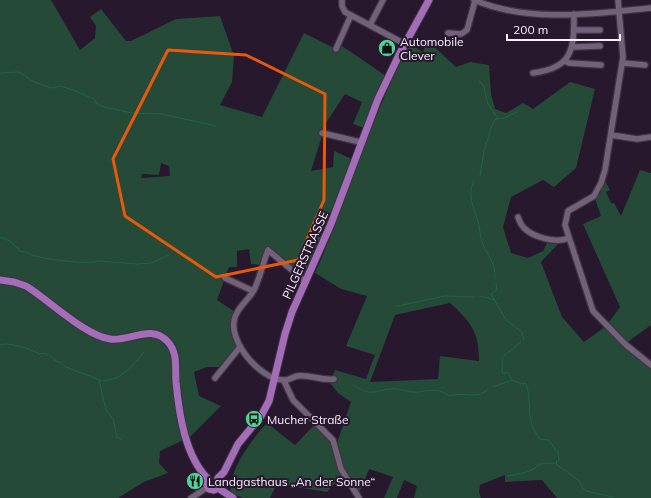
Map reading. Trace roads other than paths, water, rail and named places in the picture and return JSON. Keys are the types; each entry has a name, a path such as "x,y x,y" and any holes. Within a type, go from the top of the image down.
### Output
{"main road":[{"name":"PILGERSTRASSE","path":"218,478 224,472 238,444 262,415 269,401 276,378 288,322 331,224 360,142 380,93 429,0"},
{"path":"0,280 26,286 99,336 115,340 151,333 160,336 167,341 175,354 178,394 188,444 196,464 208,478 208,487 214,490 218,488 234,498"},
{"path":"208,478 213,476 218,478 220,482 218,488"}],"street":[{"path":"342,0 343,10 405,44"},
{"path":"370,25 383,0"},
{"path":"448,33 461,34 467,30 474,0 496,8 524,14 574,14 651,8"},
{"path":"618,0 623,47 622,63 603,177 596,193 591,199 570,210 566,216 565,225 593,311 620,340 651,365"},
{"path":"533,73 553,69 565,61 573,47 574,14"},
{"path":"336,49 351,15"},
{"path":"574,30 600,30"},
{"path":"573,47 600,46"},
{"path":"565,61 569,63 601,65"},
{"path":"622,63 645,65"},
{"path":"322,133 360,142"},
{"path":"611,135 642,139 651,136"},
{"path":"518,216 523,227 540,236 562,241 568,238"},
{"path":"306,282 268,250 253,291 238,311 234,320 235,335 240,347 254,364 276,378 284,381 303,376 327,380 334,379"},
{"path":"225,278 253,291"},
{"path":"215,378 240,347"},
{"path":"284,381 293,400 332,440 341,469 359,498"},
{"path":"191,498 208,487"}],"waterway":[{"path":"0,73 19,72 34,82 52,88 61,86 73,90 94,99 97,104 104,107 132,113 162,114 216,126"},
{"path":"479,80 484,87 488,104 497,117 492,125 484,151 480,176"},
{"path":"496,119 504,118 517,112"},
{"path":"474,181 471,192 472,204 483,243 494,268 495,279"},
{"path":"0,237 10,241 21,252 56,260 137,264 152,263 169,255"},
{"path":"496,284 497,290 491,294 506,320 522,332 524,339 503,357 502,373 508,373 512,380 522,384 526,383 532,425 540,439 548,440 558,452 559,460 556,462 557,465 580,482 582,488 586,491 613,497"},
{"path":"398,306 445,296 474,297"},
{"path":"480,296 495,300"},
{"path":"0,345 14,345 39,354 46,354 68,368 99,380 106,410 113,419 117,437 122,440"},
{"path":"99,380 113,379 119,376 130,368 144,352"},
{"path":"493,387 512,380"},
{"path":"353,385 369,392 393,389 412,392 435,390 450,396 459,394 474,395 483,393 487,390"},
{"path":"508,476 521,474 532,470 540,464 555,463"}],"place":[{"name":"Automobile Clever","path":"387,48"},
{"name":"Mucher Straße","path":"254,419"},
{"name":"Landgasthaus „An der Sonne“","path":"195,481"}]}
